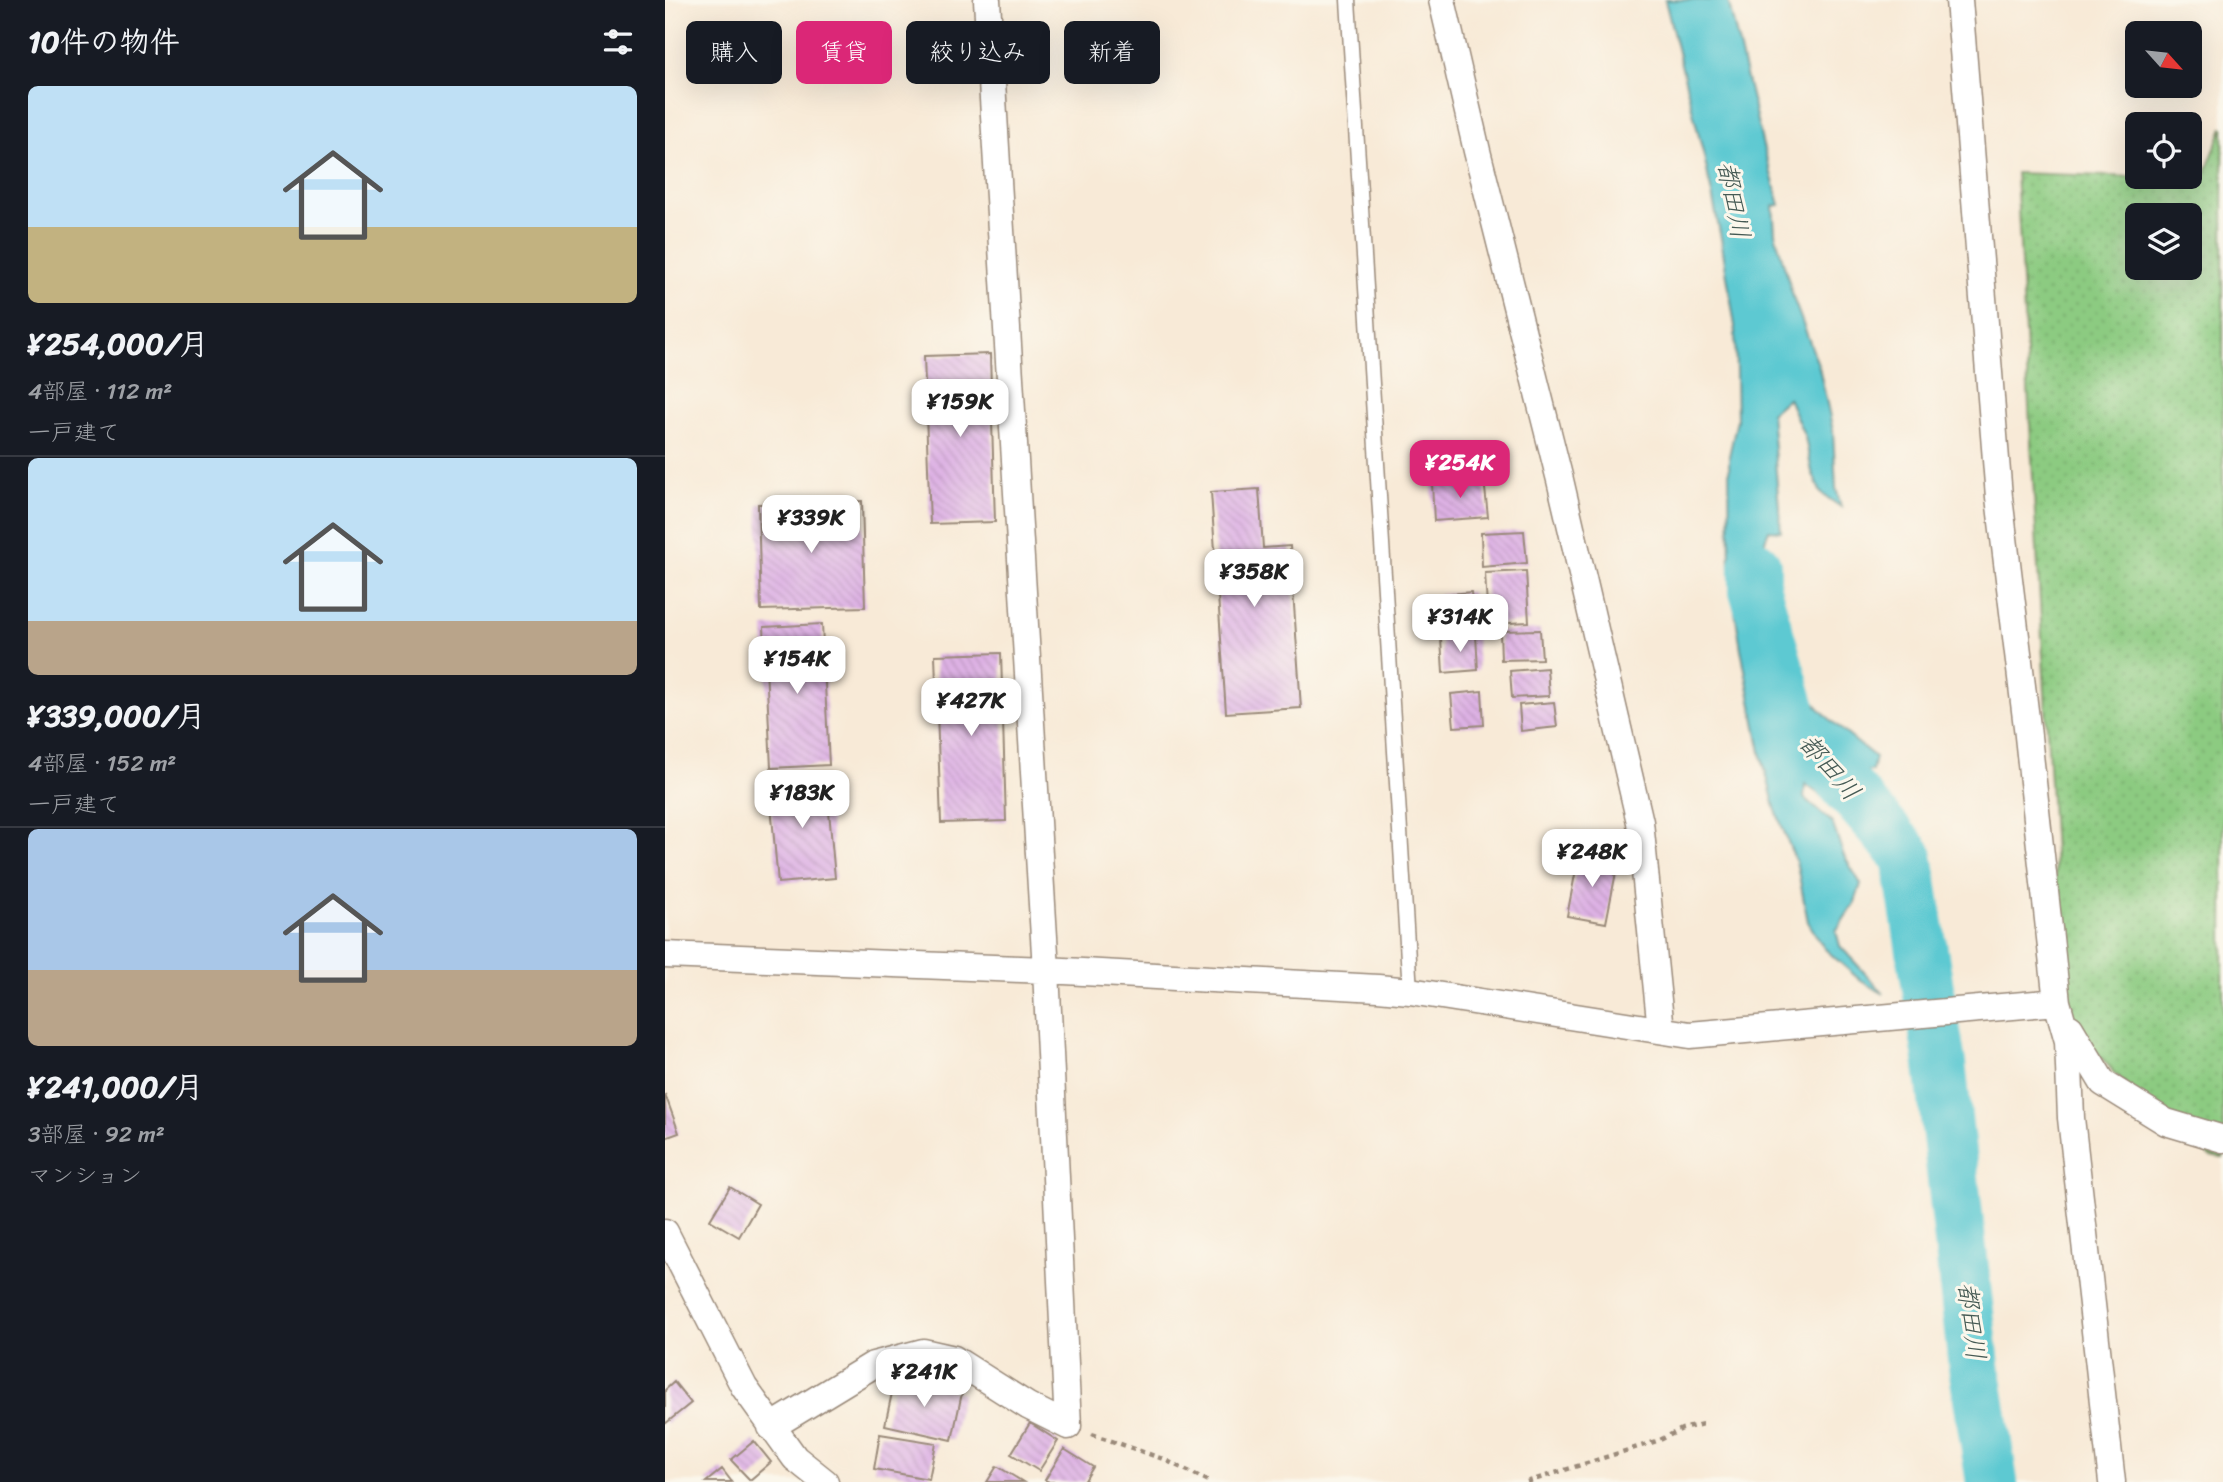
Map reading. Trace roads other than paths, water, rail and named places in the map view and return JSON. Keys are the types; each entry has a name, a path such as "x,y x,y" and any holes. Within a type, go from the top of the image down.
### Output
{"street":[{"path":"771,1427 873,1365 923,1352 954,1359 1028,1406 1067,1426 1045,970 987,0"},
{"path":"1442,0 1560,480 1640,822 1661,1030"},
{"path":"1959,0 1999,497 2057,1002 2069,1041 2071,1118 2112,1482"},
{"path":"665,955 1045,970 1410,991 1690,1035 2057,1002"},
{"path":"2057,1002 2076,1041 2103,1083 2167,1122 2223,1139"},
{"path":"665,1232 744,1387 795,1458 825,1482"}],"lane":[{"path":"1348,0 1410,991"}],"water":[{"path":"1665,0 1728,0 1780,205 1773,206 1775,233 1794,300 1819,367 1833,431 1836,488 1841,507 1821,493 1812,472 1805,437 1788,398 1771,413 1781,531 1769,530 1764,546 1761,564 1762,603 1775,679 1788,661 1805,691 1825,715 1875,757 1872,771 1864,771 1823,740 1824,785 1830,802 1805,784 1804,798 1832,822 1844,856 1861,884 1855,902 1836,931 1840,946 1884,994 1861,981 1824,948 1808,922 1797,865 1775,808 1762,757 1730,579 1729,456 1737,420 1735,326 1704,156"}],"waterway":[{"name":"都田川","path":"1755,566 1755,590 1796,729 1907,856 1940,1064 1974,1366 1992,1482"}]}
